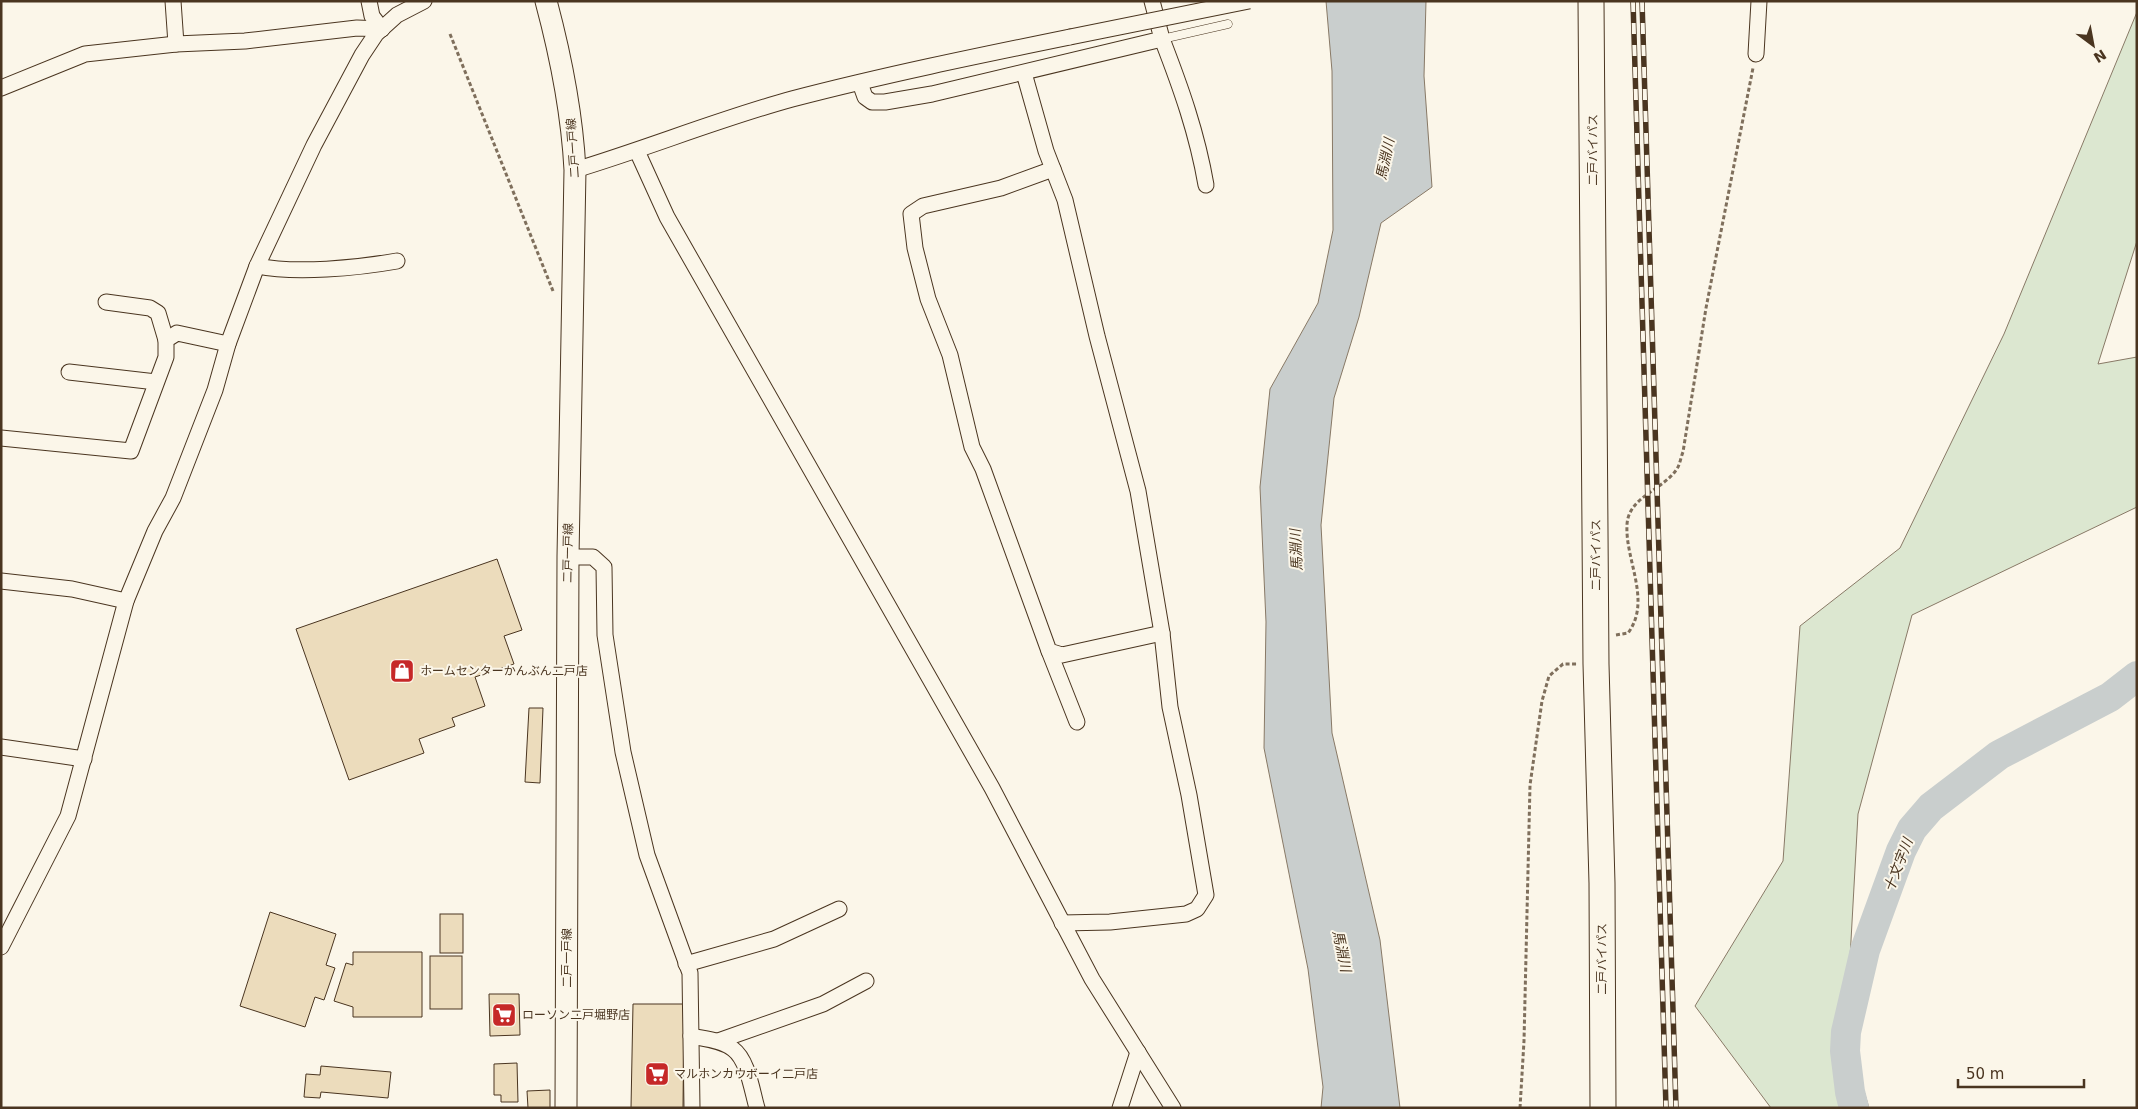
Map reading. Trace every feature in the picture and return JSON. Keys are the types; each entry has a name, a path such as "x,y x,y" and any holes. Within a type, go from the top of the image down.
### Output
{"highway":[{"name":"二戸バイパス","path":"1591,1 1596,664 1602,883 1603,1108"}],"main road":[{"name":"二戸一戸線","path":"546,1 562,58 574,133 575,170 568,557 566,1108"}],"street":[{"path":"173,1 176,44"},
{"path":"369,1 372,16 382,29"},
{"path":"1,947 6,925 68,816 126,601 155,531 173,498 215,390 228,344 257,266 314,145 362,55 376,34 397,14 424,1"},
{"path":"1152,1 1162,39 1187,102 1200,149 1206,185"},
{"path":"575,170 791,100 912,69 1248,1"},
{"path":"1756,54 1760,1"},
{"path":"1,88 85,54 176,44 246,41 357,28 382,29"},
{"path":"860,83 865,97 872,102 885,102 932,94 1162,39"},
{"path":"1024,73 1046,151 1066,200 1098,336 1138,491 1162,633 1170,707 1189,794 1206,895 1196,909 1186,914 1110,922 1062,923"},
{"path":"637,151 667,217 695,268 992,788 1092,979 1173,1108"},
{"path":"1053,169 1001,188 923,206 911,214 914,248 928,299 950,355 972,447 983,469 1049,651 1077,722"},
{"path":"257,266 275,270 371,265 397,260"},
{"path":"1,438 131,452 166,357 166,340 158,313 150,308 106,302"},
{"path":"166,340 177,333 228,344"},
{"path":"70,372 156,382"},
{"path":"568,557 593,557 604,567 605,635 622,752 648,855 690,973 692,1108"},
{"path":"1,582 72,589 126,601"},
{"path":"1049,651 1062,654 1162,633"},
{"path":"1,747 84,759"},
{"path":"686,964 774,939 839,909"},
{"path":"718,1042 823,1004 866,981"},
{"path":"691,1036 718,1042 734,1049 744,1066 757,1108"},
{"path":"1120,1108 1138,1052"}],"lane":[{"path":"1162,39 1228,24"}],"path":[{"path":"450,34 556,297 573,296"},
{"path":"1596,639 1628,633 1634,625 1638,610 1627,526 1630,509 1678,468 1683,452 1706,308 1756,54"},
{"path":"1520,1108 1524,1041 1530,785 1542,701 1549,676 1555,669 1563,664 1596,664"}],"green space":[{"path":"2137,12 2137,241 2098,364 2137,357 2137,507 1912,615 1858,814 1846,1031 1869,1108 1771,1108 1695,1006 1783,861 1800,626 1900,548 2004,334"}],"water":[{"name":"馬淵川","path":"1326,1 1426,1 1424,76 1432,187 1381,223 1359,317 1334,398 1321,525 1332,733 1380,940 1400,1108 1321,1108 1323,1087 1308,969 1264,748 1266,622 1260,487 1270,389 1318,303 1333,230 1332,71"}],"building":[{"name":"ホームセンターかんぶん二戸店","path":"497,559 522,630 504,636 514,664 475,677 485,706 452,718 455,726 419,739 424,753 349,780 296,629"},
{"path":"529,708 543,708 540,783 525,782"},
{"path":"270,912 336,934 326,965 335,968 324,1000 315,997 305,1027 240,1006"},
{"path":"440,914 463,914 463,953 440,953"},
{"path":"353,952 422,952 422,1017 353,1017 353,1007 334,1001 346,963 353,965"},
{"path":"430,956 462,956 462,1009 430,1009"},
{"name":"ローソン二戸堀野店","path":"489,994 519,994 520,1035 490,1036"},
{"name":"マルホンカウボーイ二戸店","path":"633,1004 684,1004 683,1108 631,1108"},
{"path":"517,1063 518,1102 501,1102 501,1095 494,1095 494,1064"},
{"path":"321,1066 391,1072 388,1098 321,1092 320,1098 304,1097 306,1074 320,1075"},
{"path":"550,1090 550,1108 528,1108 527,1091"}],"waterway":[{"name":"十文字川","path":"1854,1108 1845,1051 1846,1032 1865,950 1901,851 1912,829 1931,807 1999,755 2110,697 2137,676"}],"railway":[{"path":"1633,1 1666,1108"},
{"path":"1642,1 1676,1108"}],"place":[{"name":"ホームセンターかんぶん二戸店","path":"402,671"},
{"name":"ローソン二戸堀野店","path":"504,1015"},
{"name":"マルホンカウボーイ二戸店","path":"657,1074"}]}
